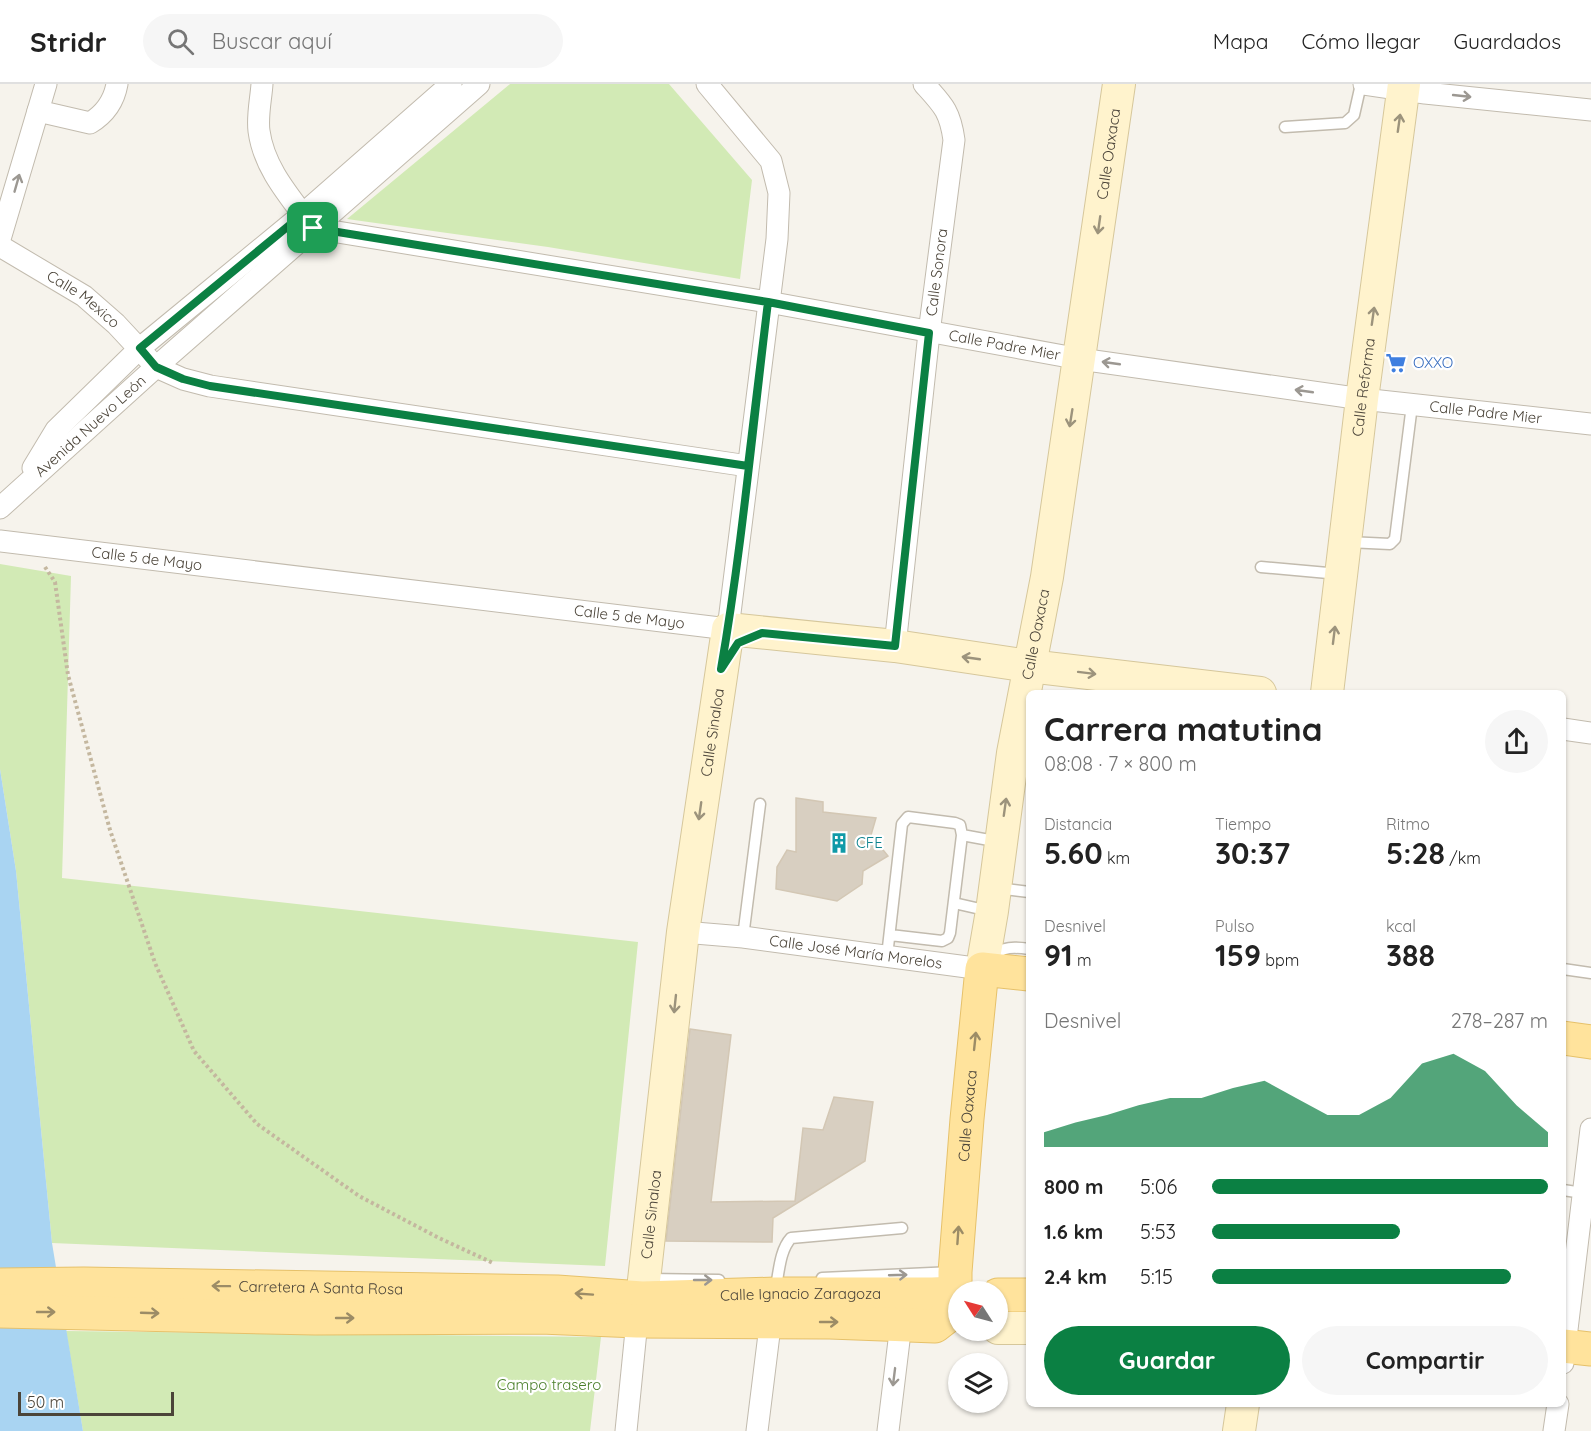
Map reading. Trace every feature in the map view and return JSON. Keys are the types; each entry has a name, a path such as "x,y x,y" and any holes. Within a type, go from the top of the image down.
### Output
{"main road":[{"name":"Calle José María Morelos","path":"982,969 1026,974"},
{"name":"Calle Oaxaca","path":"956,1281 967,1119 982,969"},
{"path":"1566,1038 1591,1042"},
{"name":"Carretera A Santa Rosa","path":"0,1285 88,1298 315,1318 541,1317 641,1299 776,1291"},
{"name":"Calle Ignacio Zaragoza","path":"776,1291 948,1286"},
{"name":"Calle Ignacio Zaragoza","path":"776,1291 901,1324 947,1327"},
{"path":"1008,1295 1026,1295"},
{"name":"Carretera A Santa Rosa","path":"0,1311 88,1298"}],"street":[{"path":"0,239 46,84"},
{"path":"38,111 90,123 108,108 117,84"},
{"path":"22,487 56,430 140,348 308,221 266,159 258,129 262,84"},
{"name":"Calle Sinaloa","path":"641,1299 683,932 728,629 779,211 776,176 771,161 707,84"},
{"name":"Calle Sonora","path":"895,646 929,333 954,140 951,121 945,108 924,84"},
{"name":"Calle Oaxaca","path":"982,969 1013,753 1047,577 1119,84"},
{"path":"1363,84 1591,110"},
{"name":"Avenida Nuevo León","path":"0,508 156,367 308,221 466,86"},
{"name":"Calle Reforma","path":"1327,690 1362,399 1404,87"},
{"name":"Calle Padre Mier","path":"308,221 1080,359 1362,399 1591,424"},
{"name":"Calle Mexico","path":"0,246 84,296 140,348 156,367"},
{"path":"156,367 183,379 210,386 748,466"},
{"name":"Calle 5 de Mayo","path":"0,541 762,633 895,646 1029,666 1234,690"},
{"path":"721,669 738,643 762,633"},
{"path":"1566,729 1591,732"},
{"name":"Calle José María Morelos","path":"683,932 743,937 982,969"},
{"path":"1571,1351 1575,1233 1573,1192 1591,1129"},
{"path":"757,1431 776,1291"},
{"path":"626,1431 641,1299"},
{"path":"888,1431 901,1324"},
{"path":"1008,1328 1026,1328"},
{"path":"1239,1431 1243,1407"},
{"path":"1554,1431 1558,1407"}],"lane":[{"path":"1285,127 1345,123 1354,115 1363,84"},
{"path":"1345,542 1390,544 1395,539 1412,405"},
{"path":"1262,567 1341,574"},
{"path":"743,937 760,804"},
{"path":"887,956 904,820 908,817 955,823 962,829 963,835 948,938 942,941 890,935"},
{"path":"963,835 1000,842"},
{"path":"954,903 993,900 1026,893"},
{"path":"982,969 996,952 1009,947 1026,949"},
{"path":"1566,969 1591,973"},
{"path":"776,1291 783,1255 787,1242 791,1238 902,1228"},
{"path":"813,1278 948,1286"},
{"path":"641,1299 733,1280"}],"path":[{"path":"29,544 55,582 68,675 110,830 155,963 194,1051 257,1124 340,1183 359,1196 439,1238 501,1267"}],"green space":[{"path":"510,84 669,84 752,180 740,279 548,247 347,219"},
{"path":"0,564 71,576 62,878 638,942 605,1266 52,1243 16,871 0,769"},
{"name":"Campo trasero","path":"66,1331 601,1337 590,1431 83,1431"}],"water":[{"path":"0,769 16,871 52,1243 83,1431 0,1431"}],"building":[{"name":"CFE","path":"796,798 823,802 823,812 876,818 871,835 888,856 863,871 862,884 837,901 776,889 777,867 787,850 796,852"},
{"path":"690,1029 731,1035 711,1202 795,1201 803,1128 823,1130 834,1097 873,1102 865,1161 773,1218 772,1242 666,1241"}],"place":[{"name":"OXXO","path":"1396,363"},
{"name":"CFE","path":"839,843"}],"route":[{"path":"313,228 303,214 140,348 156,367 183,379 210,386 748,466 758,384 768,302 929,333 895,646 762,633 738,643 721,669 728,629 748,466 768,302 313,228"}]}
